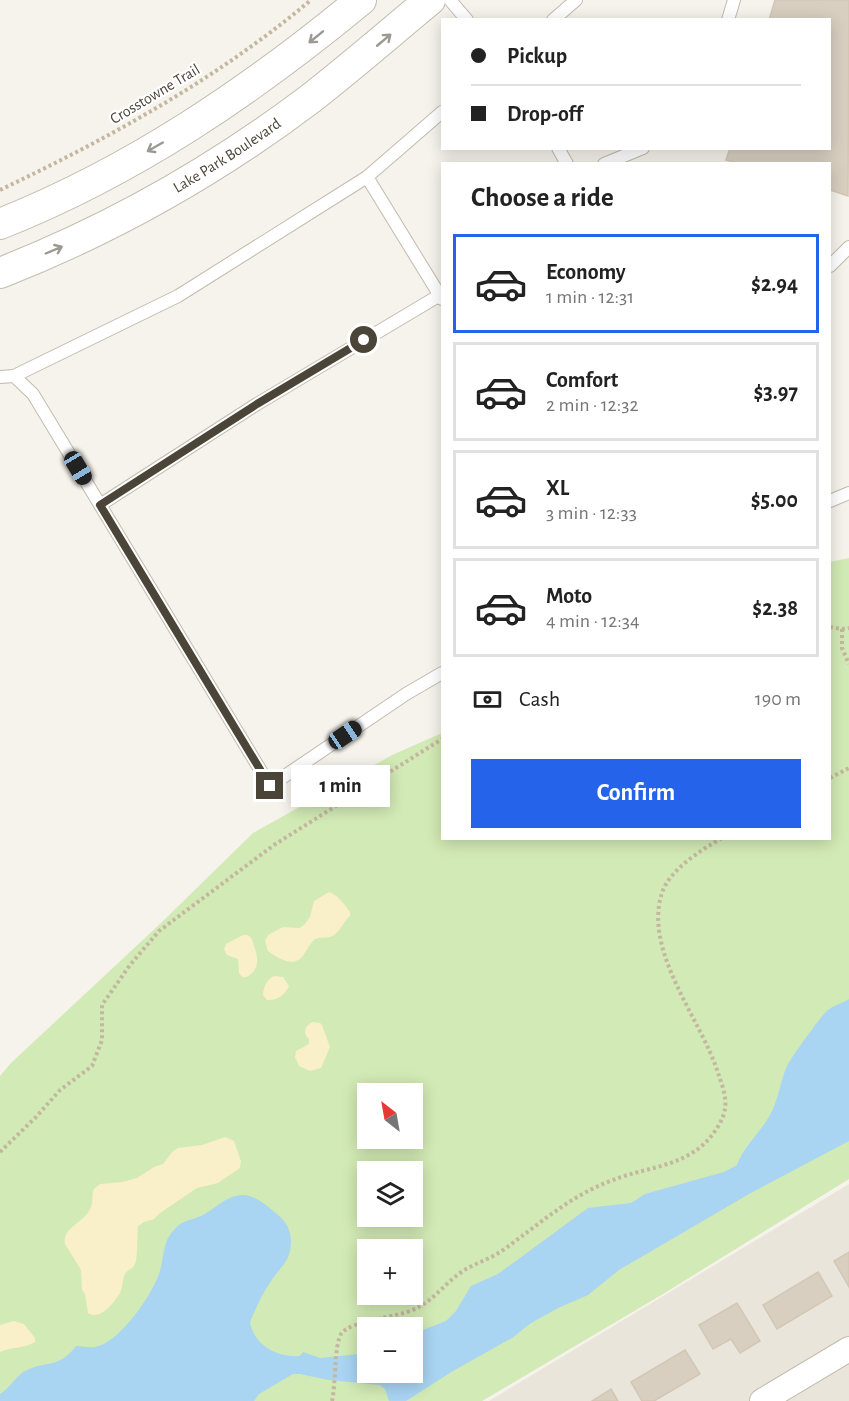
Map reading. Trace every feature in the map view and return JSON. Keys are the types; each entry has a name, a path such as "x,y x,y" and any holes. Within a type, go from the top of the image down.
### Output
{"street":[{"path":"0,224 109,172 196,123 272,71 361,0"},
{"name":"Lake Park Boulevard","path":"0,273 66,245 121,217 240,148 346,71 430,0"},
{"path":"762,1401 849,1348"}],"lane":[{"path":"450,0 465,18"},
{"path":"555,18 576,0"},
{"path":"729,18 734,0"},
{"path":"0,377 14,376 178,296 367,177 441,113"},
{"path":"609,162 638,150"},
{"path":"100,505 257,404 440,291 367,177"},
{"path":"831,265 849,247"},
{"path":"14,376 33,394 270,786 406,694 441,674"},
{"path":"831,501 849,493"}],"path":[{"name":"Crosstowne Trail","path":"0,190 68,158 143,117 250,47 311,0"},
{"path":"831,627 849,628"},
{"path":"842,629 842,648 849,664"},
{"path":"0,1152 36,1118 60,1090 92,1066 102,1040 102,1005 130,965 159,931 274,845 441,740"},
{"path":"831,777 849,768"},
{"path":"332,1401 338,1344 341,1334 347,1328 363,1321 398,1316 416,1309 433,1298 463,1270 501,1252 546,1216 583,1192 615,1179 679,1160 704,1145 718,1128 725,1108 723,1088 712,1052 663,956 657,923 661,895 675,872 719,840"}],"shaded area":[{"path":"849,1184 849,1401 489,1401"}],"green space":[{"path":"849,558 849,1179 663,1294 482,1401 0,1401 0,1076 253,833 392,755 441,733 441,840 831,840 831,562"}],"sand":[{"path":"329,892 338,897 350,912 350,916 336,934 315,939 302,957 293,962 283,960 268,951 265,941 268,935 283,927 299,928 304,925 310,917 314,901"},
{"path":"243,935 251,938 257,957 257,965 247,977 242,977 239,973 238,959 227,955 224,949 226,944"},
{"path":"274,976 283,977 289,986 280,997 267,1000 263,995 264,990 267,981"},
{"path":"313,1022 322,1025 330,1047 321,1068 310,1071 299,1066 295,1057 296,1051 309,1044 305,1029"},
{"path":"225,1137 234,1141 241,1161 240,1168 218,1183 197,1188 154,1219 138,1226 136,1261 125,1274 120,1293 102,1313 93,1315 88,1313 85,1294 82,1290 81,1270 65,1244 65,1238 70,1229 90,1209 94,1189 100,1184 137,1178 163,1164 178,1148 202,1145"},
{"path":"14,1321 24,1324 35,1338 35,1342 0,1352 0,1325"}],"water":[{"path":"849,999 849,1141 749,1194 619,1270 588,1295 531,1323 512,1338 406,1401 389,1401 385,1389 380,1385 360,1383 423,1383 423,1330 446,1321 456,1311 471,1286 498,1274 588,1208 631,1203 645,1194 724,1172 737,1165 770,1115 787,1066 814,1027 833,1007"},
{"path":"242,1195 256,1199 281,1218 289,1230 291,1240 287,1260 265,1291 250,1322 252,1330 256,1338 268,1349 283,1355 300,1356 303,1352 320,1358 357,1354 357,1383 293,1374 259,1394 254,1401 0,1401 0,1394 25,1371 58,1361 76,1346 94,1347 113,1338 133,1318 149,1294 159,1274 166,1242 175,1229 180,1224 201,1216 226,1200"}],"building":[{"path":"775,0 849,0 848,196 831,190 831,162 733,162 726,160 729,150 831,150 831,18 770,18"},
{"path":"849,1252 849,1287 834,1261"},
{"path":"818,1272 832,1296 777,1329 763,1305"},
{"path":"737,1303 760,1341 740,1353 731,1339 713,1349 699,1325"},
{"path":"685,1350 700,1374 654,1401 642,1401 631,1382"},
{"path":"611,1389 618,1401 592,1401"}],"route":[{"path":"270,786 100,505 257,404 364,340"}]}
